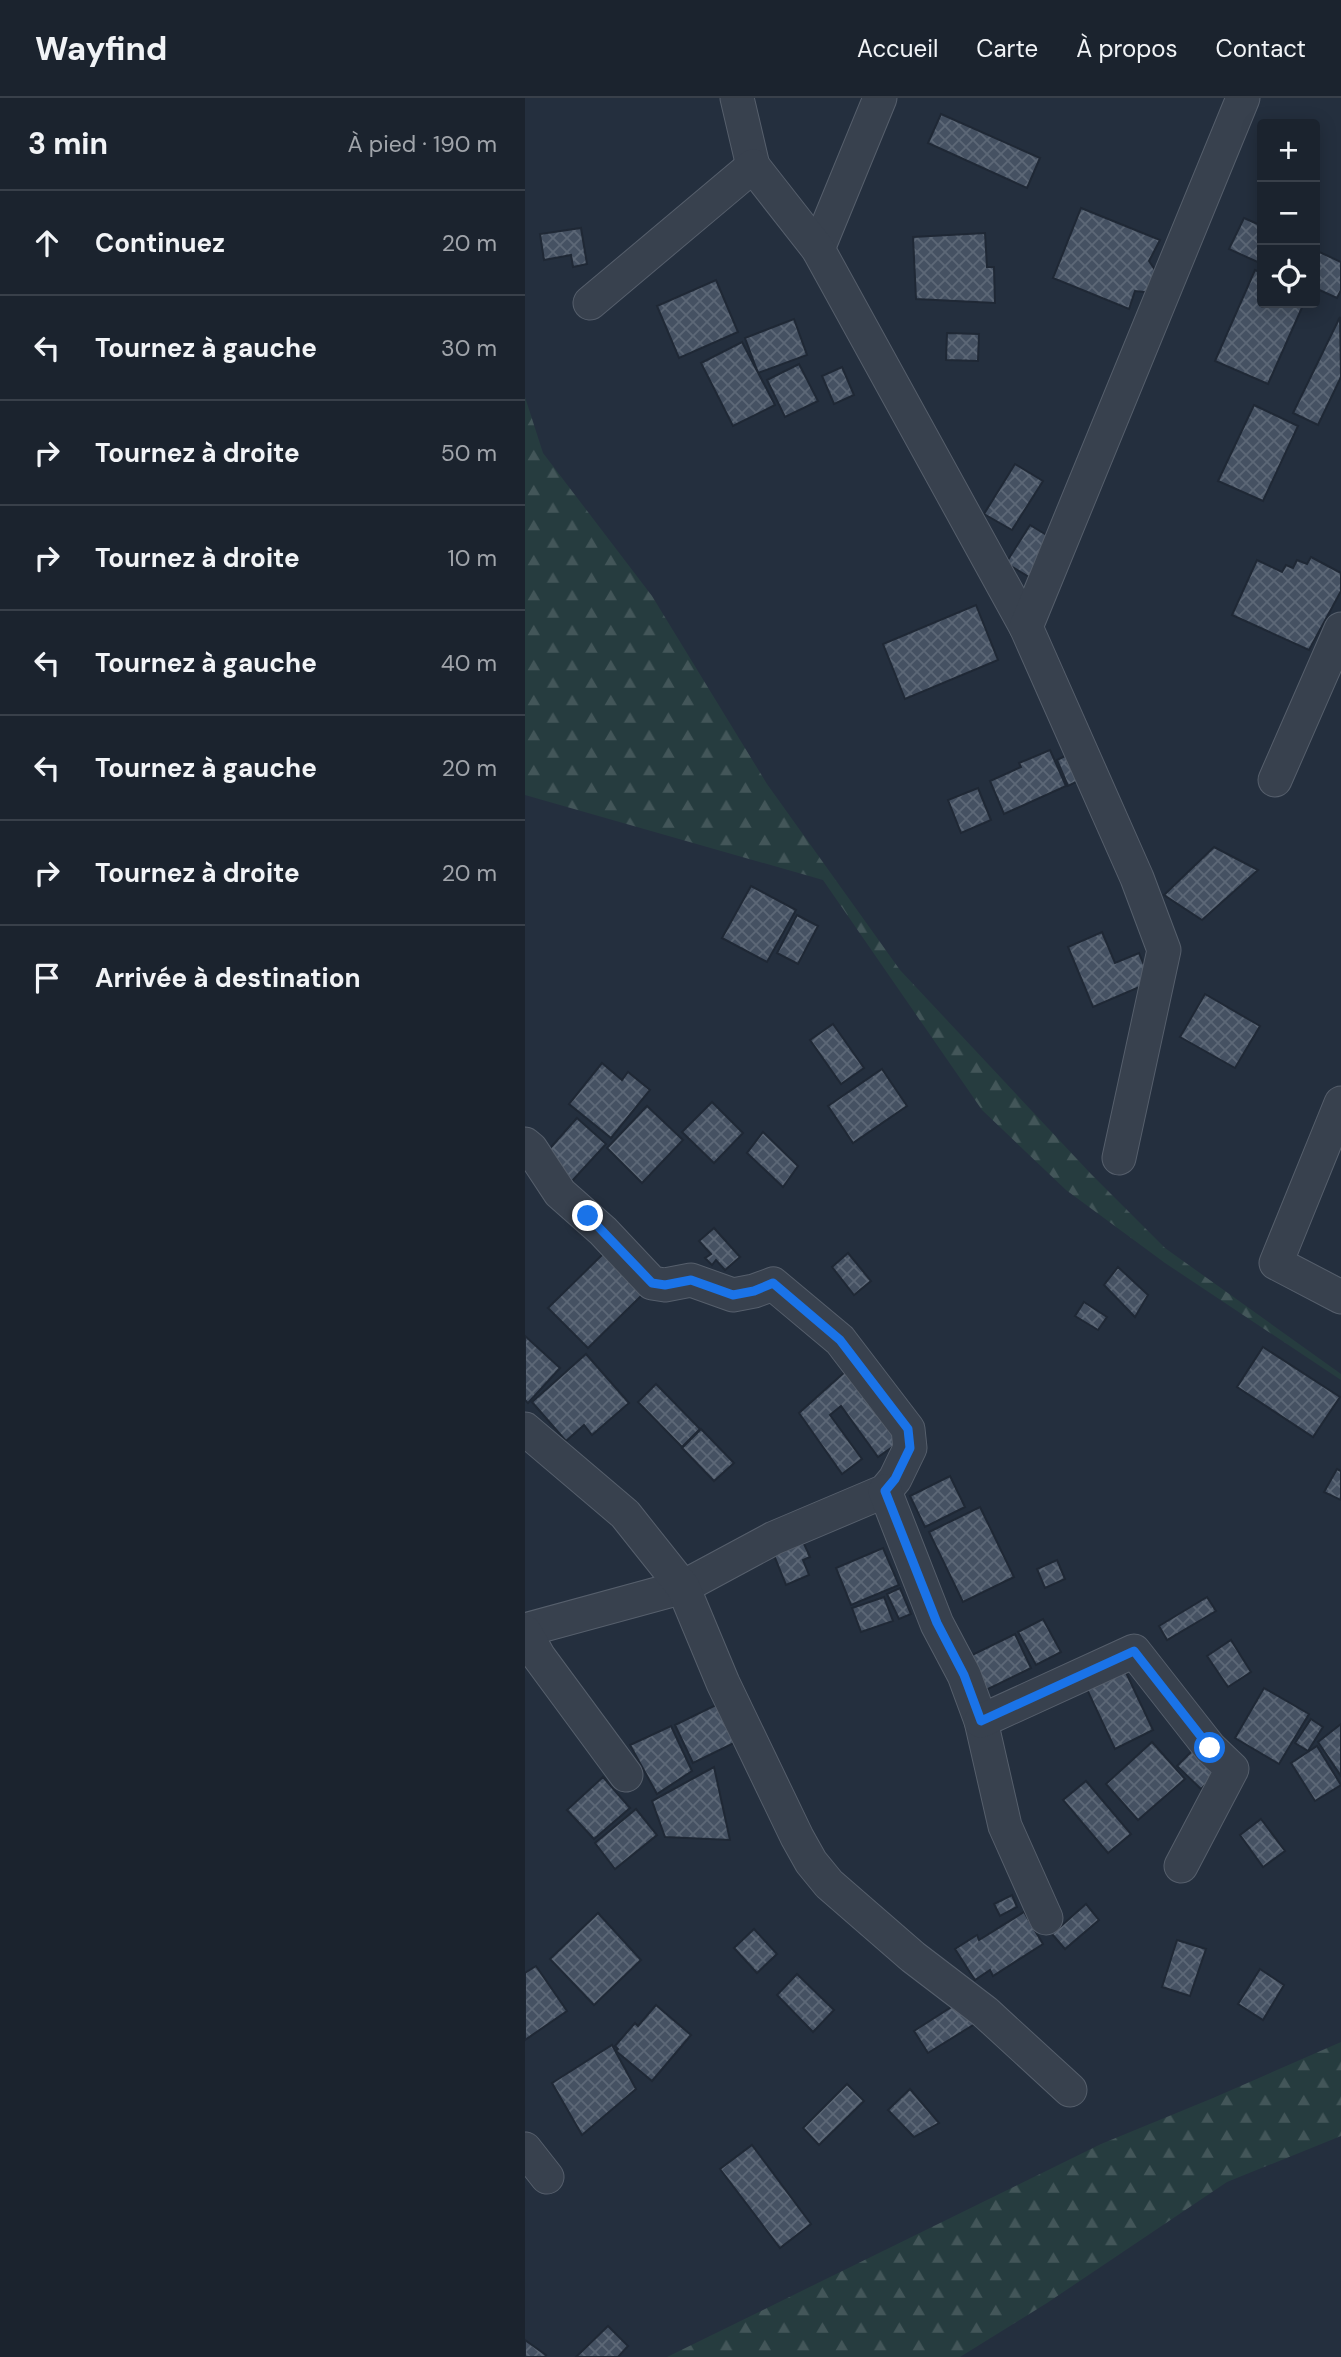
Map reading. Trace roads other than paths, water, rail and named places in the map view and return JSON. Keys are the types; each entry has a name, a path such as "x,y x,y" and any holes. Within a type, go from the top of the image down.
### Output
{"street":[{"path":"737,98 753,166 818,249 1025,627 1137,878 1164,950 1119,1158"},
{"path":"818,249 880,98"},
{"path":"1025,627 1243,98"},
{"path":"590,303 753,166"},
{"path":"1275,780 1341,629"},
{"path":"1341,1102 1276,1264 1341,1297"},
{"path":"525,1144 560,1192 603,1231 652,1283 665,1285 691,1280 733,1295 754,1291 773,1283 840,1340 908,1429 910,1448 895,1479 885,1491 774,1538 683,1587 525,1631 540,1657 626,1775"},
{"path":"525,1429 625,1514 683,1587 723,1684 811,1862 829,1884 913,1957 985,2012 1070,2090"},
{"path":"885,1491 937,1623 964,1675 981,1721 1005,1826 1046,1918"},
{"path":"981,1721 1134,1651 1210,1748 1232,1769 1181,1866"},
{"path":"525,2149 547,2177"}]}
